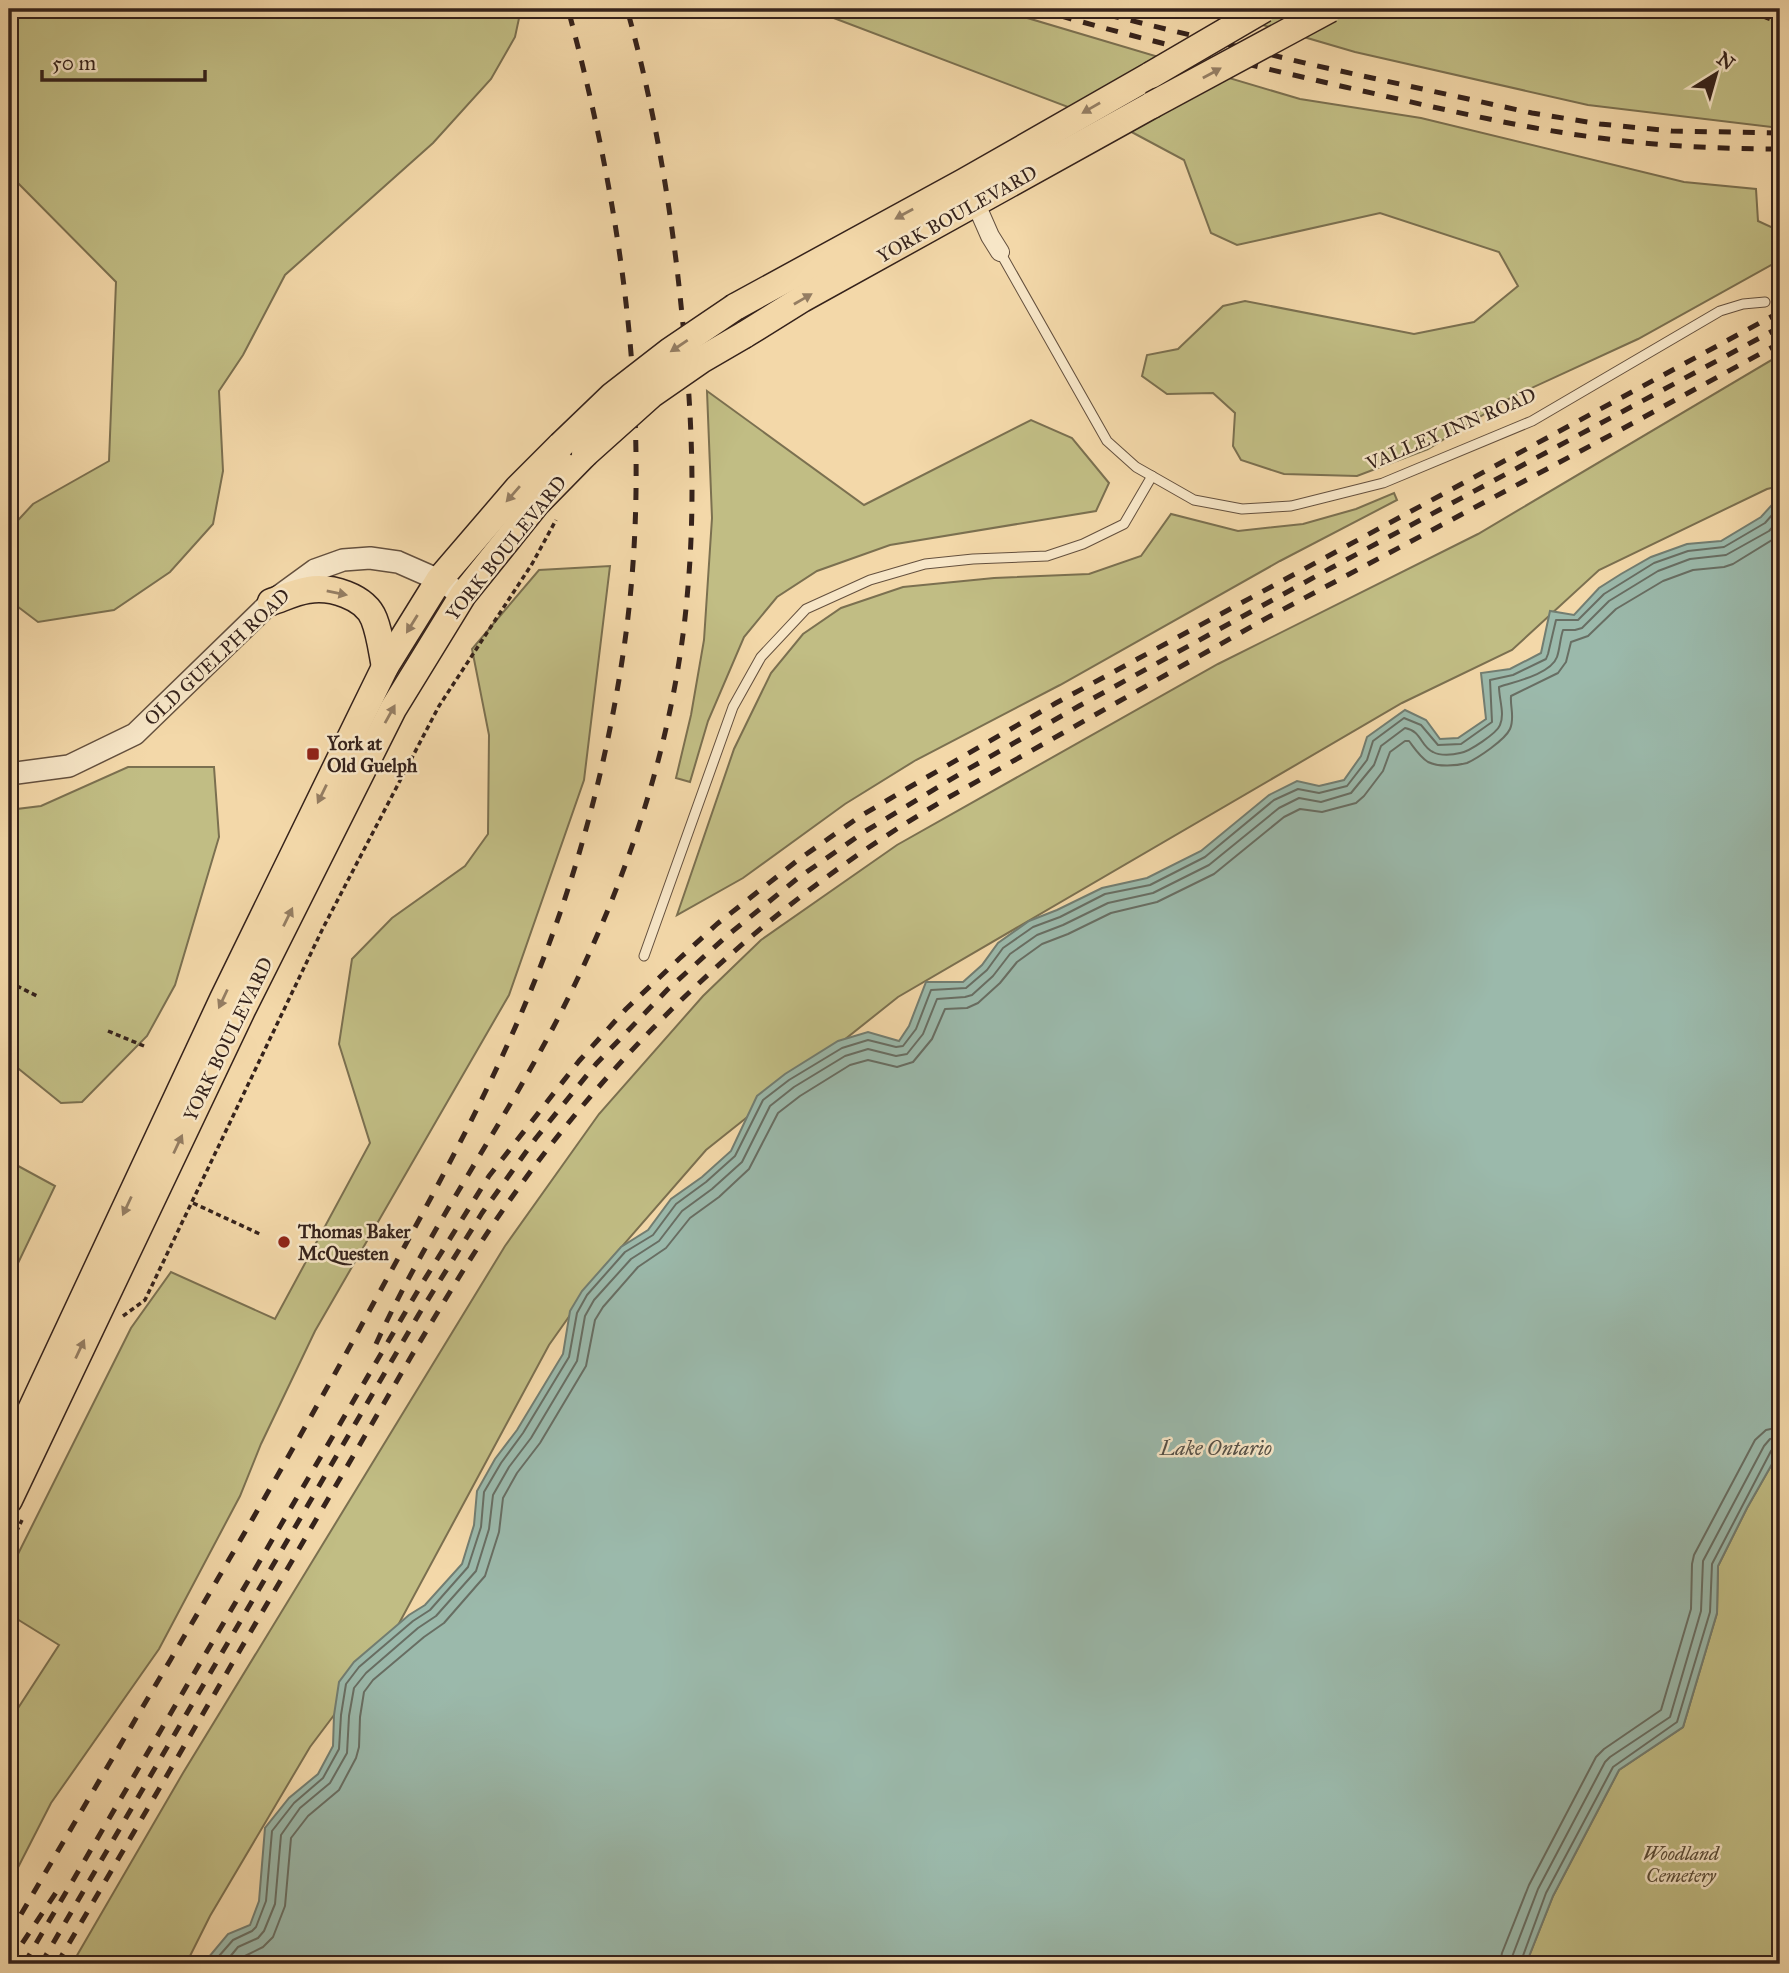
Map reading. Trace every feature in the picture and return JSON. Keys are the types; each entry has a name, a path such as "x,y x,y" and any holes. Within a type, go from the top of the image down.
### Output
{"main road":[{"name":"YORK BOULEVARD","path":"9,1457 223,999 385,667 439,580 518,488 701,360 802,299 1151,75 1264,9"},
{"name":"YORK BOULEVARD","path":"18,1505 242,1010 365,760 463,595 537,503 612,396 670,351 735,307 1152,105 1330,9"},
{"path":"271,602 309,589 341,592 354,597 374,618 385,667"}],"street":[{"name":"VALLEY INN ROAD","path":"970,192 1000,252"},
{"name":"OLD GUELPH ROAD","path":"9,774 69,766 135,734 271,602 315,570 343,559 370,558 398,562 439,580 463,595"}],"lane":[{"name":"VALLEY INN ROAD","path":"1000,252 1107,441 1136,467 1194,500 1242,509 1291,506 1383,483 1531,421 1720,311 1744,304 1765,302"},
{"path":"644,956 733,707 761,657 806,609 870,580 926,564 1047,556 1083,544 1124,524 1152,476"}],"path":[{"path":"1741,9 1780,23"},
{"path":"122,1317 145,1300 323,928 439,706 532,564 556,520"},
{"path":"9,982 37,996"},
{"path":"108,1031 144,1046"},
{"path":"192,1203 262,1235"},
{"path":"9,1547 18,1505"}],"green space":[{"path":"9,9 521,9 515,37 491,79 433,143 285,275 243,355 219,391 223,471 213,524 170,572 114,610 38,622 9,600 9,530 33,504 109,461 116,282 9,174"},
{"path":"810,9 997,9 1300,99 1421,118 1684,182 1756,189 1758,221 1780,231 1780,260 1638,339 1512,397 1428,449 1357,476 1284,474 1241,460 1233,446 1235,413 1213,393 1167,394 1142,376 1147,355 1178,349 1223,306 1245,301 1414,334 1474,322 1518,286 1499,252 1380,213 1237,245 1211,233 1184,160 1126,129"},
{"path":"1208,9 1780,9 1780,128 1588,105 1355,52"},
{"path":"1780,355 1780,486 1767,489 1599,570 1512,650 1402,703 898,997 706,1150 604,1267 549,1345 389,1642 310,1747 210,1916 186,1964 72,1964 183,1773 505,1246 599,1114 703,996 761,940 897,845 1218,664 1478,534"},
{"path":"707,391 864,505 1031,420 1072,438 1109,483 1096,511 890,545 817,571 777,597 744,637 708,721 690,782 676,778 691,715 704,640 712,518"},
{"path":"1394,493 1397,500 1280,561 1060,685 916,760 845,804 743,878 677,915 734,749 771,673 803,634 841,608 903,587 994,578 1089,574 1141,556 1171,514 1238,531 1303,524 1356,509"},
{"path":"610,566 584,780 509,995 315,1331 261,1444 240,1496 159,1649 51,1803 9,1885 9,1722 59,1645 9,1614 9,1572 131,1328 171,1272 275,1319 370,1143 339,1044 352,959 392,918 465,866 488,834 489,735 472,649 539,570"},
{"path":"128,767 214,767 219,837 175,985 147,1036 82,1102 61,1103 9,1061 9,810 41,806"},
{"path":"9,1161 55,1186 9,1282"},
{"name":"Woodland Cemetery","path":"1780,1450 1780,1964 1526,1964 1553,1896 1619,1770 1683,1727 1717,1613 1718,1566"}],"water":[{"name":"Lake Ontario","path":"1780,496 1780,1450 1718,1566 1717,1613 1683,1727 1619,1770 1553,1896 1526,1964 203,1964 228,1934 250,1925 259,1901 265,1828 289,1798 318,1774 333,1746 339,1682 354,1662 409,1615 425,1605 462,1564 474,1525 477,1491 563,1354 570,1311 582,1291 621,1247 648,1230 671,1199 702,1177 731,1151 757,1096 785,1074 838,1041 868,1032 899,1041 909,1026 926,982 963,982 982,965 998,943 1029,921 1102,888 1147,878 1201,851 1269,795 1297,781 1319,786 1344,780 1361,756 1367,737 1405,710 1426,720 1440,739 1458,738 1486,719 1481,673 1510,669 1541,653 1550,611 1574,615 1599,588 1621,574 1651,557 1687,544 1721,541 1761,517"}],"railway":[{"path":"9,1935 274,1481 447,1167 508,1044 543,961 572,877 596,792 615,705 632,579 636,497 635,415 619,250 588,88 568,9"},
{"path":"376,1344 423,1252 527,1075 575,984 633,844 662,747 673,698 690,563 692,457 688,386 668,199 646,85 627,9"},
{"path":"1037,9 1229,60 1440,109 1536,128 1645,143 1780,149"},
{"path":"1084,9 1313,65 1532,113 1600,124 1672,131 1780,133"},
{"path":"24,1964 423,1282 489,1176 579,1061 626,1009 680,958 717,924 798,860 859,817 908,788 1056,703 1780,312"},
{"path":"41,1964 419,1314 482,1213 536,1138 596,1064 668,989 728,935 798,878 864,832 963,772 1331,568 1780,327"},
{"path":"57,1964 474,1253 565,1127 642,1039 683,998 770,921 816,885 944,800 1265,619 1780,343"},
{"path":"9,1963 57,1891"}],"place":[{"name":"York at Old Guelph","path":"313,754"},
{"name":"Thomas Baker McQuesten","path":"284,1242"}]}
